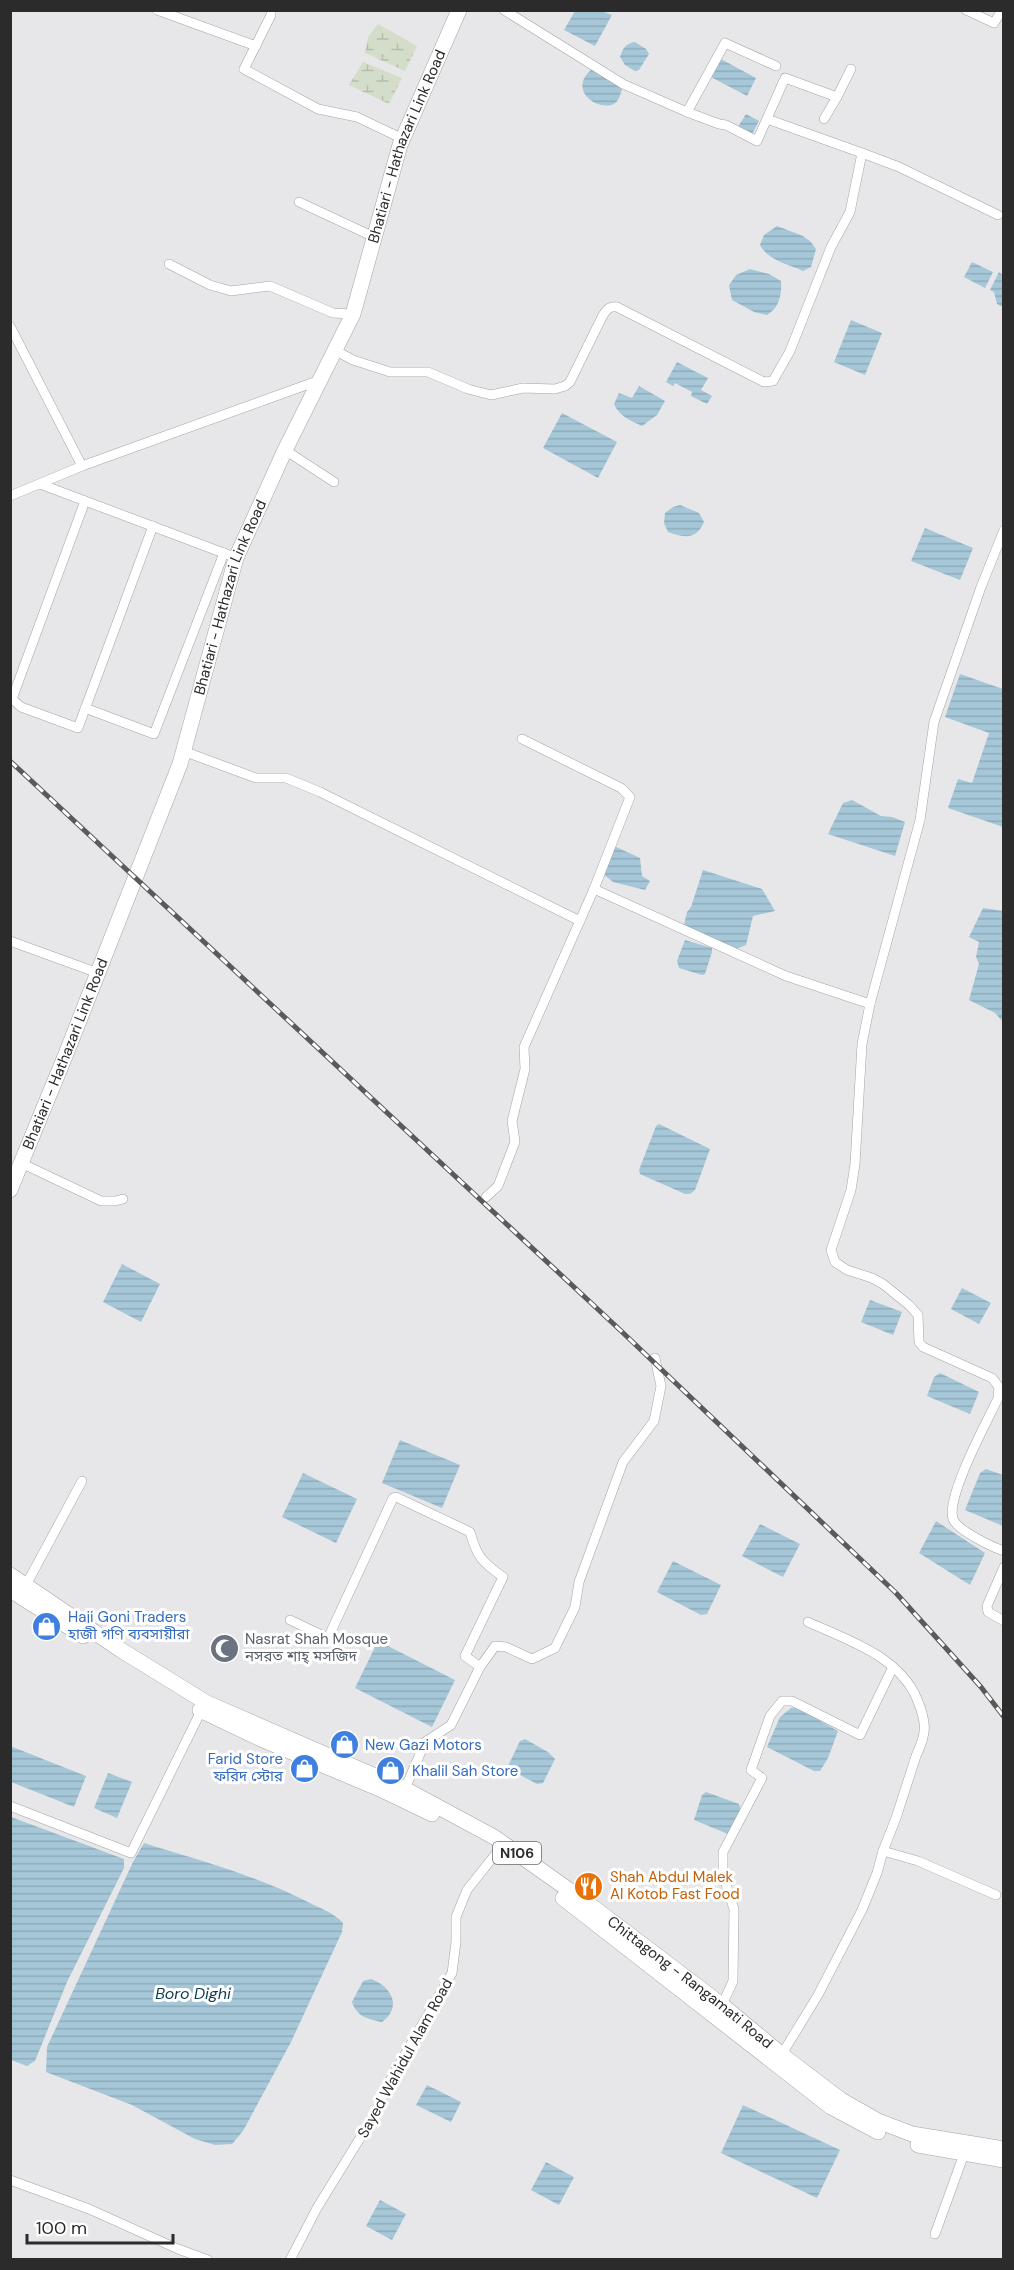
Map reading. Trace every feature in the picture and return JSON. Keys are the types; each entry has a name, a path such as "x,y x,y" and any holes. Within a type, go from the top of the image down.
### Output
{"main road":[{"name":"Bhatiari - Hathazari Link Road","path":"10,1190 98,973 183,751 230,555 353,314 403,139 459,10"},
{"name":"Chittagong - Rangamati Road","path":"10,1575 121,1650 207,1703 405,1789 494,1837 528,1859 723,2005 778,2060"},
{"name":"Chittagong - Rangamati Road","path":"10,1590 201,1711 380,1789 441,1818 498,1851 574,1905 778,2060 841,2100 875,2125 908,2143 1004,2160"},
{"name":"Chittagong - Rangamati Road","path":"875,2125 912,2134 1004,2149"}],"street":[{"path":"157,10 255,46"},
{"path":"504,10 623,84 687,112 718,124 726,124 758,141 785,78 837,97"},
{"path":"966,10 994,23 1002,10"},
{"path":"271,15 244,69 318,109 357,117 403,139"},
{"path":"687,112 725,43 776,66"},
{"path":"824,119 851,69"},
{"path":"767,118 899,167 998,215"},
{"path":"336,351 353,360 390,372 428,372 468,389 491,394 523,388 555,389 570,382 602,317 612,307 617,307 764,382 773,381 790,351 831,247 850,212 862,153"},
{"path":"299,202 374,237"},
{"path":"168,264 210,285 231,291 270,286 333,313 353,314"},
{"path":"10,326 82,466"},
{"path":"10,496 82,466 320,380"},
{"path":"285,450 334,482"},
{"path":"40,484 230,555 154,734 85,708"},
{"path":"84,501 11,698 21,707 78,728 153,526"},
{"path":"1004,530 934,722 920,820 870,1004 862,1044 853,1181 831,1250 835,1262 847,1270 878,1281 909,1305 918,1315 919,1342 923,1347 992,1378 999,1387 998,1398 956,1489 952,1508 954,1521 961,1528 1004,1551"},
{"path":"486,1197 498,1186 515,1142 512,1121 525,1069 524,1047 594,889 630,797 621,788 522,739"},
{"path":"183,751 256,778 286,778 320,792 580,921"},
{"path":"594,889 786,976 870,1004"},
{"path":"10,941 98,973"},
{"path":"21,1163 101,1200 123,1199"},
{"path":"405,1789 425,1742 451,1725 480,1667 495,1646 506,1647 532,1659 555,1648 575,1607 579,1582 623,1462 654,1421 661,1386 655,1358"},
{"path":"26,1586 82,1480"},
{"path":"290,1620 328,1638 393,1498 396,1497 470,1532 476,1552 488,1566 503,1577 465,1656 480,1667"},
{"path":"1004,1567 987,1606 988,1612 1004,1621"},
{"path":"778,2060 818,1995 862,1910 877,1873 882,1851 896,1818 916,1756 924,1740 926,1725 912,1686 893,1666 867,1649 808,1622"},
{"path":"723,2005 733,1981 734,1909 723,1875 723,1852 762,1778 752,1770 770,1716 782,1701 792,1701 860,1735 893,1666"},
{"path":"10,1806 131,1853 201,1711"},
{"name":"Sayed Wahidul Alam Road","path":"290,2259 317,2208 368,2125 392,2077 452,1972 456,1942 456,1917 467,1890 498,1851"},
{"path":"882,1851 918,1861 996,1895"},
{"path":"935,2234 964,2154"},
{"path":"10,2180 90,2210 178,2249 208,2259"}],"green space":[{"path":"378,24 417,46 405,71 365,53 368,37"},
{"path":"363,62 402,78 389,104 349,85"}],"water":[{"path":"575,11 602,11 612,15 595,46 564,30"},
{"path":"635,42 646,49 649,54 639,70 635,71 625,65 620,57 625,47"},
{"path":"719,58 756,78 747,96 709,76"},
{"path":"591,70 618,84 622,90 615,103 598,104 586,96 582,84"},
{"path":"746,114 759,121 752,134 738,127"},
{"path":"777,226 803,236 811,242 816,249 811,267 803,271 768,255 760,245 764,235"},
{"path":"972,262 993,272 985,288 964,277"},
{"path":"750,269 769,274 781,281 779,301 767,315 754,312 732,300 729,285 736,275"},
{"path":"999,272 1003,275 1003,307 997,304 994,292 990,290"},
{"path":"851,320 882,333 865,375 834,362"},
{"path":"677,362 708,378 701,390 712,396 707,404 691,396 692,392 675,383 673,386 666,382"},
{"path":"639,386 665,401 657,415 642,426 622,415 614,404 619,393 632,398"},
{"path":"562,413 617,442 598,478 543,448"},
{"path":"680,505 699,513 704,522 694,535 680,536 668,532 664,523 665,513"},
{"path":"925,528 973,548 960,580 911,561"},
{"path":"960,674 1003,689 1003,827 948,808 958,779 972,783 989,733 945,717"},
{"path":"852,800 881,816 905,822 895,856 828,834 843,803"},
{"path":"614,846 640,858 642,876 650,881 645,890 613,882 603,874"},
{"path":"703,870 762,889 775,911 753,916 746,945 736,949 684,925"},
{"path":"983,908 1003,911 1003,1022 995,1013 969,1000 979,964 976,957 979,942 969,937"},
{"path":"685,940 712,948 705,974 679,968 677,961"},
{"path":"659,1124 710,1149 695,1190 690,1194 685,1194 640,1174 639,1170 656,1126"},
{"path":"122,1264 160,1284 141,1322 103,1302"},
{"path":"962,1288 991,1303 979,1324 951,1309"},
{"path":"870,1300 902,1312 893,1335 861,1322"},
{"path":"940,1373 979,1392 970,1414 927,1396 934,1377"},
{"path":"400,1440 460,1465 442,1508 382,1483"},
{"path":"986,1469 1003,1475 1003,1526 965,1510 980,1473"},
{"path":"303,1473 357,1499 336,1543 282,1517"},
{"path":"936,1521 985,1553 970,1585 919,1553"},
{"path":"760,1524 800,1544 783,1577 742,1556"},
{"path":"673,1561 721,1585 707,1614 701,1615 657,1592"},
{"path":"378,1641 455,1680 432,1727 355,1688"},
{"path":"791,1708 798,1708 838,1731 828,1758 820,1771 814,1771 767,1747 780,1717"},
{"path":"525,1739 548,1752 555,1759 543,1783 537,1784 507,1768 520,1741"},
{"path":"10,1746 86,1776 74,1807 11,1782"},
{"path":"108,1773 132,1782 117,1818 94,1808"},
{"path":"706,1792 739,1804 741,1810 728,1834 694,1820 702,1795"},
{"path":"11,1817 124,1859 124,1868 67,1982 35,2061 27,2066 11,2060"},
{"name":"Boro Dighi","path":"144,1843 271,1885 328,1912 343,1923 342,1932 291,2042 243,2131 232,2144 215,2145 195,2139 132,2105 46,2072 47,2047"},
{"path":"371,1979 384,1987 392,1997 392,2010 382,2022 360,2014 352,2002 363,1981"},
{"path":"427,2085 461,2102 451,2122 416,2105"},
{"path":"743,2105 840,2150 817,2198 721,2153"},
{"path":"546,2162 574,2177 559,2205 531,2190"},
{"path":"380,2200 406,2214 392,2240 366,2226"}],"railway":[{"path":"10,761 619,1329 896,1593 981,1687 1004,1717"}],"place":[{"name":"Haji Goni Traders হাজী গণি ব্যবসায়ীরা","path":"47,1626"},
{"name":"Nasrat Shah Mosque নসরত শাহ্‌ মসজিদ","path":"224,1648"},
{"name":"New Gazi Motors","path":"344,1745"},
{"name":"Farid Store ফরিদ স্টোর","path":"304,1768"},
{"name":"Khalil Sah Store","path":"391,1771"},
{"name":"Shah Abdul Malek Al Kotob Fast Food","path":"589,1886"}]}
